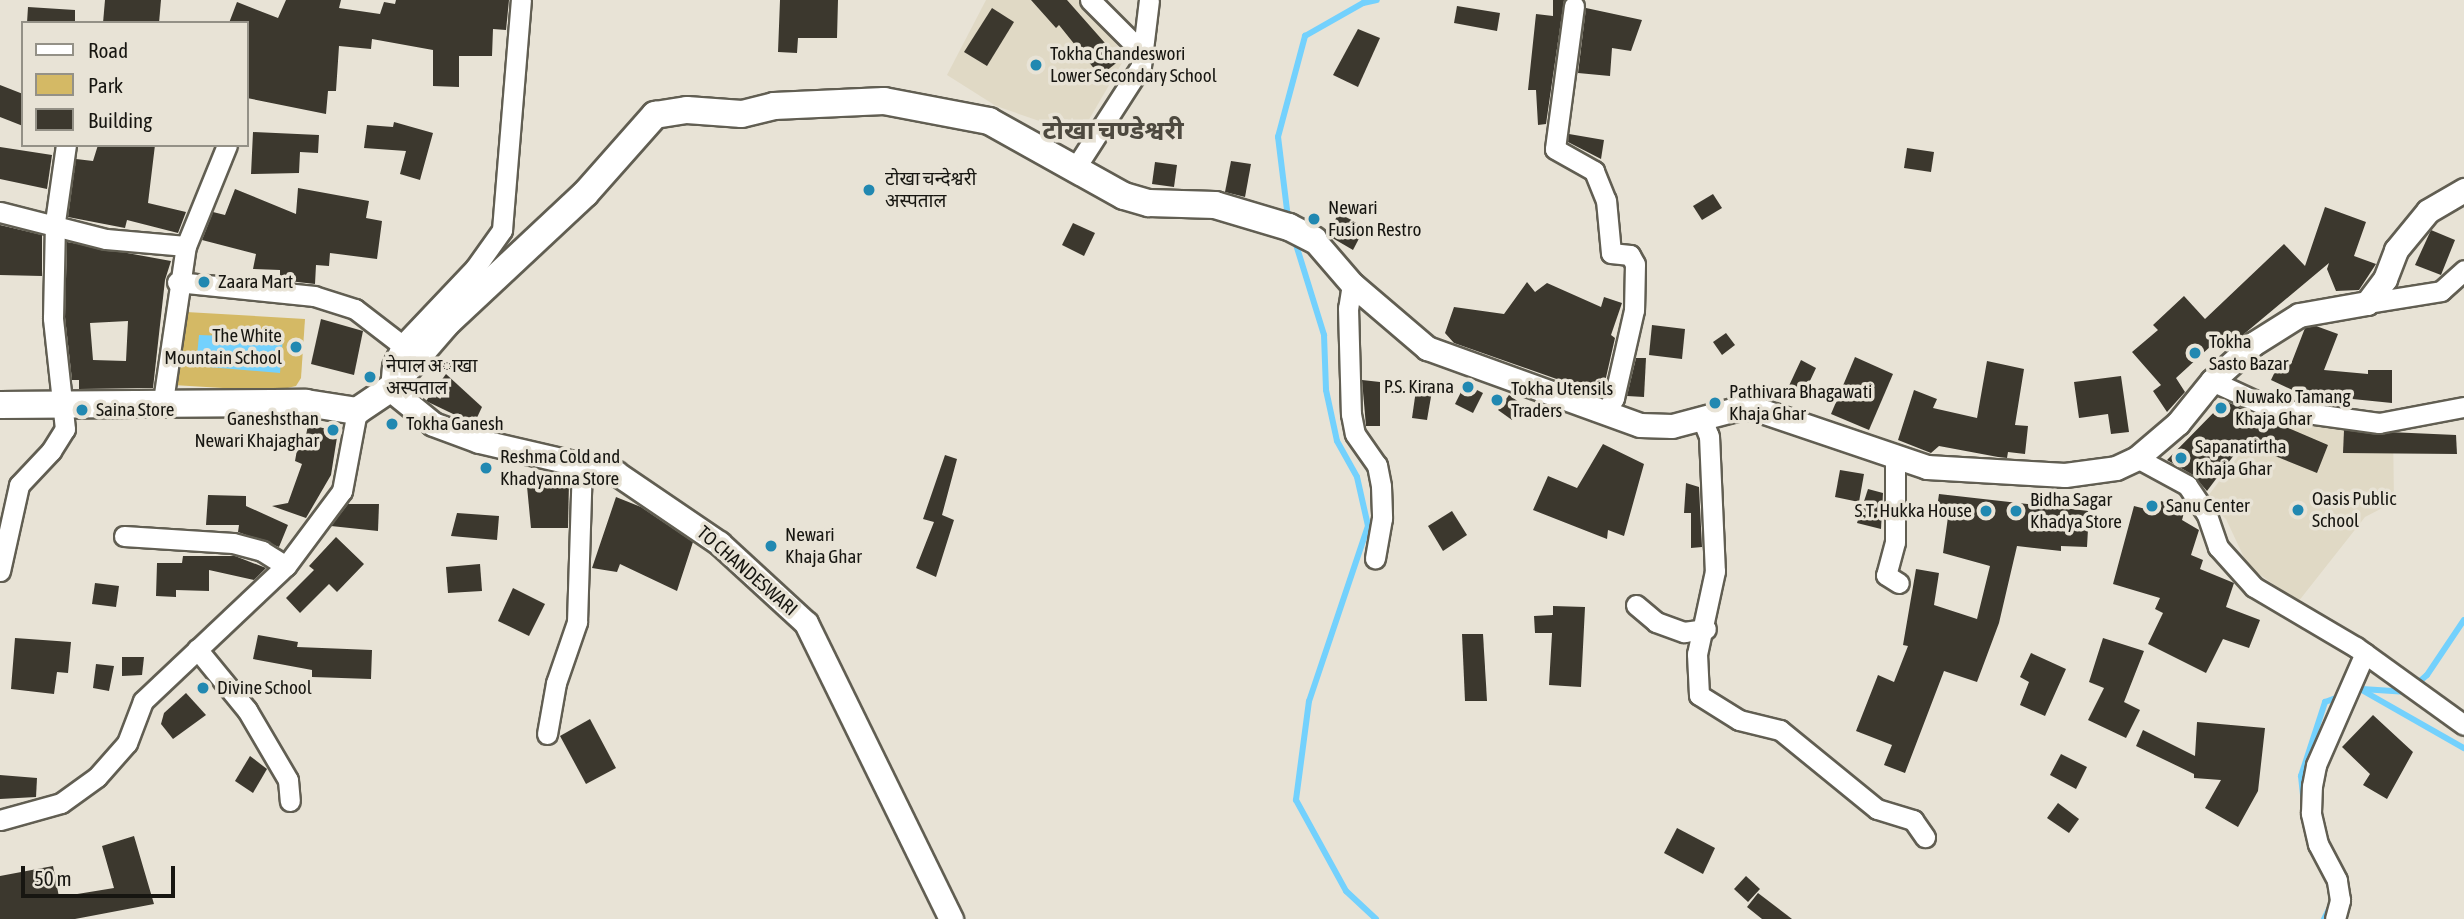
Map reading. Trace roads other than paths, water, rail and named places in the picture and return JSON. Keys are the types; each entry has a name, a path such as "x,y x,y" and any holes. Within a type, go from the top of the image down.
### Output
{"main road":[{"path":"0,405 163,401 306,403 357,411 390,389 447,323 585,194 655,115 687,110 742,114 774,106 884,102 989,121 1124,196 1149,203 1215,205 1264,220 1314,240"}],"street":[{"path":"390,389 392,366 402,345 475,268 502,230 521,0"},
{"path":"1090,0 1143,53"},
{"path":"1076,167 1131,84 1143,53 1149,0"},
{"path":"1574,6 1555,149 1594,171 1606,201 1611,253 1630,255 1634,264 1634,310 1614,398 1605,413"},
{"path":"0,571 19,485 51,451 65,429 53,318 55,222 66,147"},
{"path":"163,401 177,282 186,246 226,147"},
{"path":"2367,303 2385,279 2396,250 2428,211 2464,190"},
{"path":"0,212 55,222 107,239 186,246"},
{"path":"1314,240 1352,284 1427,348 1605,413 1656,427 1756,409 1895,458 1969,472 2065,475 2116,468 2137,458 2178,423 2212,381 2253,344 2299,315 2441,291 2464,270"},
{"path":"177,282 314,296 355,309 402,345"},
{"path":"1352,284 1348,308 1351,414 1355,434 1377,465 1381,486 1382,517 1375,558"},
{"path":"2212,381 2271,408 2379,423 2464,407"},
{"name":"TO CHANDESWARI","path":"390,389 433,424 479,441 582,462 616,473 719,542 806,623 951,919"},
{"path":"0,820 61,803 97,777 127,743 143,701 286,566 342,492 357,411"},
{"path":"1702,419 1709,436 1716,571 1706,629 1697,654 1699,695 1739,720 1780,730 1877,809 1913,821 1925,837"},
{"path":"1895,458 1895,542 1886,575 1899,583"},
{"path":"2137,458 2187,485 2207,515 2218,547 2254,587 2365,653 2464,724"},
{"path":"547,733 556,683 577,622 582,462"},
{"path":"124,536 233,543 262,551 286,566"},
{"path":"1636,605 1656,622 1684,632 1706,629"},
{"path":"197,649 247,710 288,780 290,801"},
{"path":"2335,919 2340,900 2337,880 2318,844 2311,813 2312,786 2316,765 2345,704 2365,653"}],"water":[{"path":"199,335 283,338 280,373 196,366"}],"waterway":[{"path":"1288,218 1278,137 1305,36 1363,3 1377,0"},
{"path":"1294,238 1324,335 1326,390 1337,441 1357,477 1368,526 1309,701 1296,800 1346,891 1376,919"},
{"path":"2362,689 2408,692 2427,675 2464,620"},
{"path":"2353,692 2360,689 2464,748"},
{"path":"2303,795 2301,776 2325,702 2339,697"},
{"path":"2324,919 2330,907"}],"place":[{"name":"Tokha Chandeswori Lower Secondary School","path":"1036,65"},
{"name":"टोखा चन्देश्वरी अस्पताल","path":"869,190"},
{"name":"Newari Fusion Restro","path":"1314,219"},
{"name":"Zaara Mart","path":"204,282"},
{"name":"The White Mountain School","path":"296,347"},
{"name":"Tokha Sasto Bazar","path":"2195,353"},
{"name":"नेपाल अाखा अस्पताल","path":"370,377"},
{"name":"P.S. Kirana","path":"1468,387"},
{"name":"Tokha Utensils Traders","path":"1497,400"},
{"name":"Pathivara Bhagawati Khaja Ghar","path":"1715,403"},
{"name":"Nuwako Tamang Khaja Ghar","path":"2221,408"},
{"name":"Saina Store","path":"82,410"},
{"name":"Tokha Ganesh","path":"392,424"},
{"name":"Ganeshsthan Newari Khajaghar","path":"333,430"},
{"name":"Sapanatirtha Khaja Ghar","path":"2181,458"},
{"name":"Reshma Cold and Khadyanna Store","path":"486,468"},
{"name":"Sanu Center","path":"2152,506"},
{"name":"Oasis Public School","path":"2298,510"},
{"name":"S.T. Hukka House","path":"1986,511"},
{"name":"Bidha Sagar Khadya Store","path":"2016,511"},
{"name":"Newari Khaja Ghar","path":"771,546"},
{"name":"Divine School","path":"203,688"}],"district":[{"name":"टोखा चण्डेश्वरी","path":"1113,131"}]}
